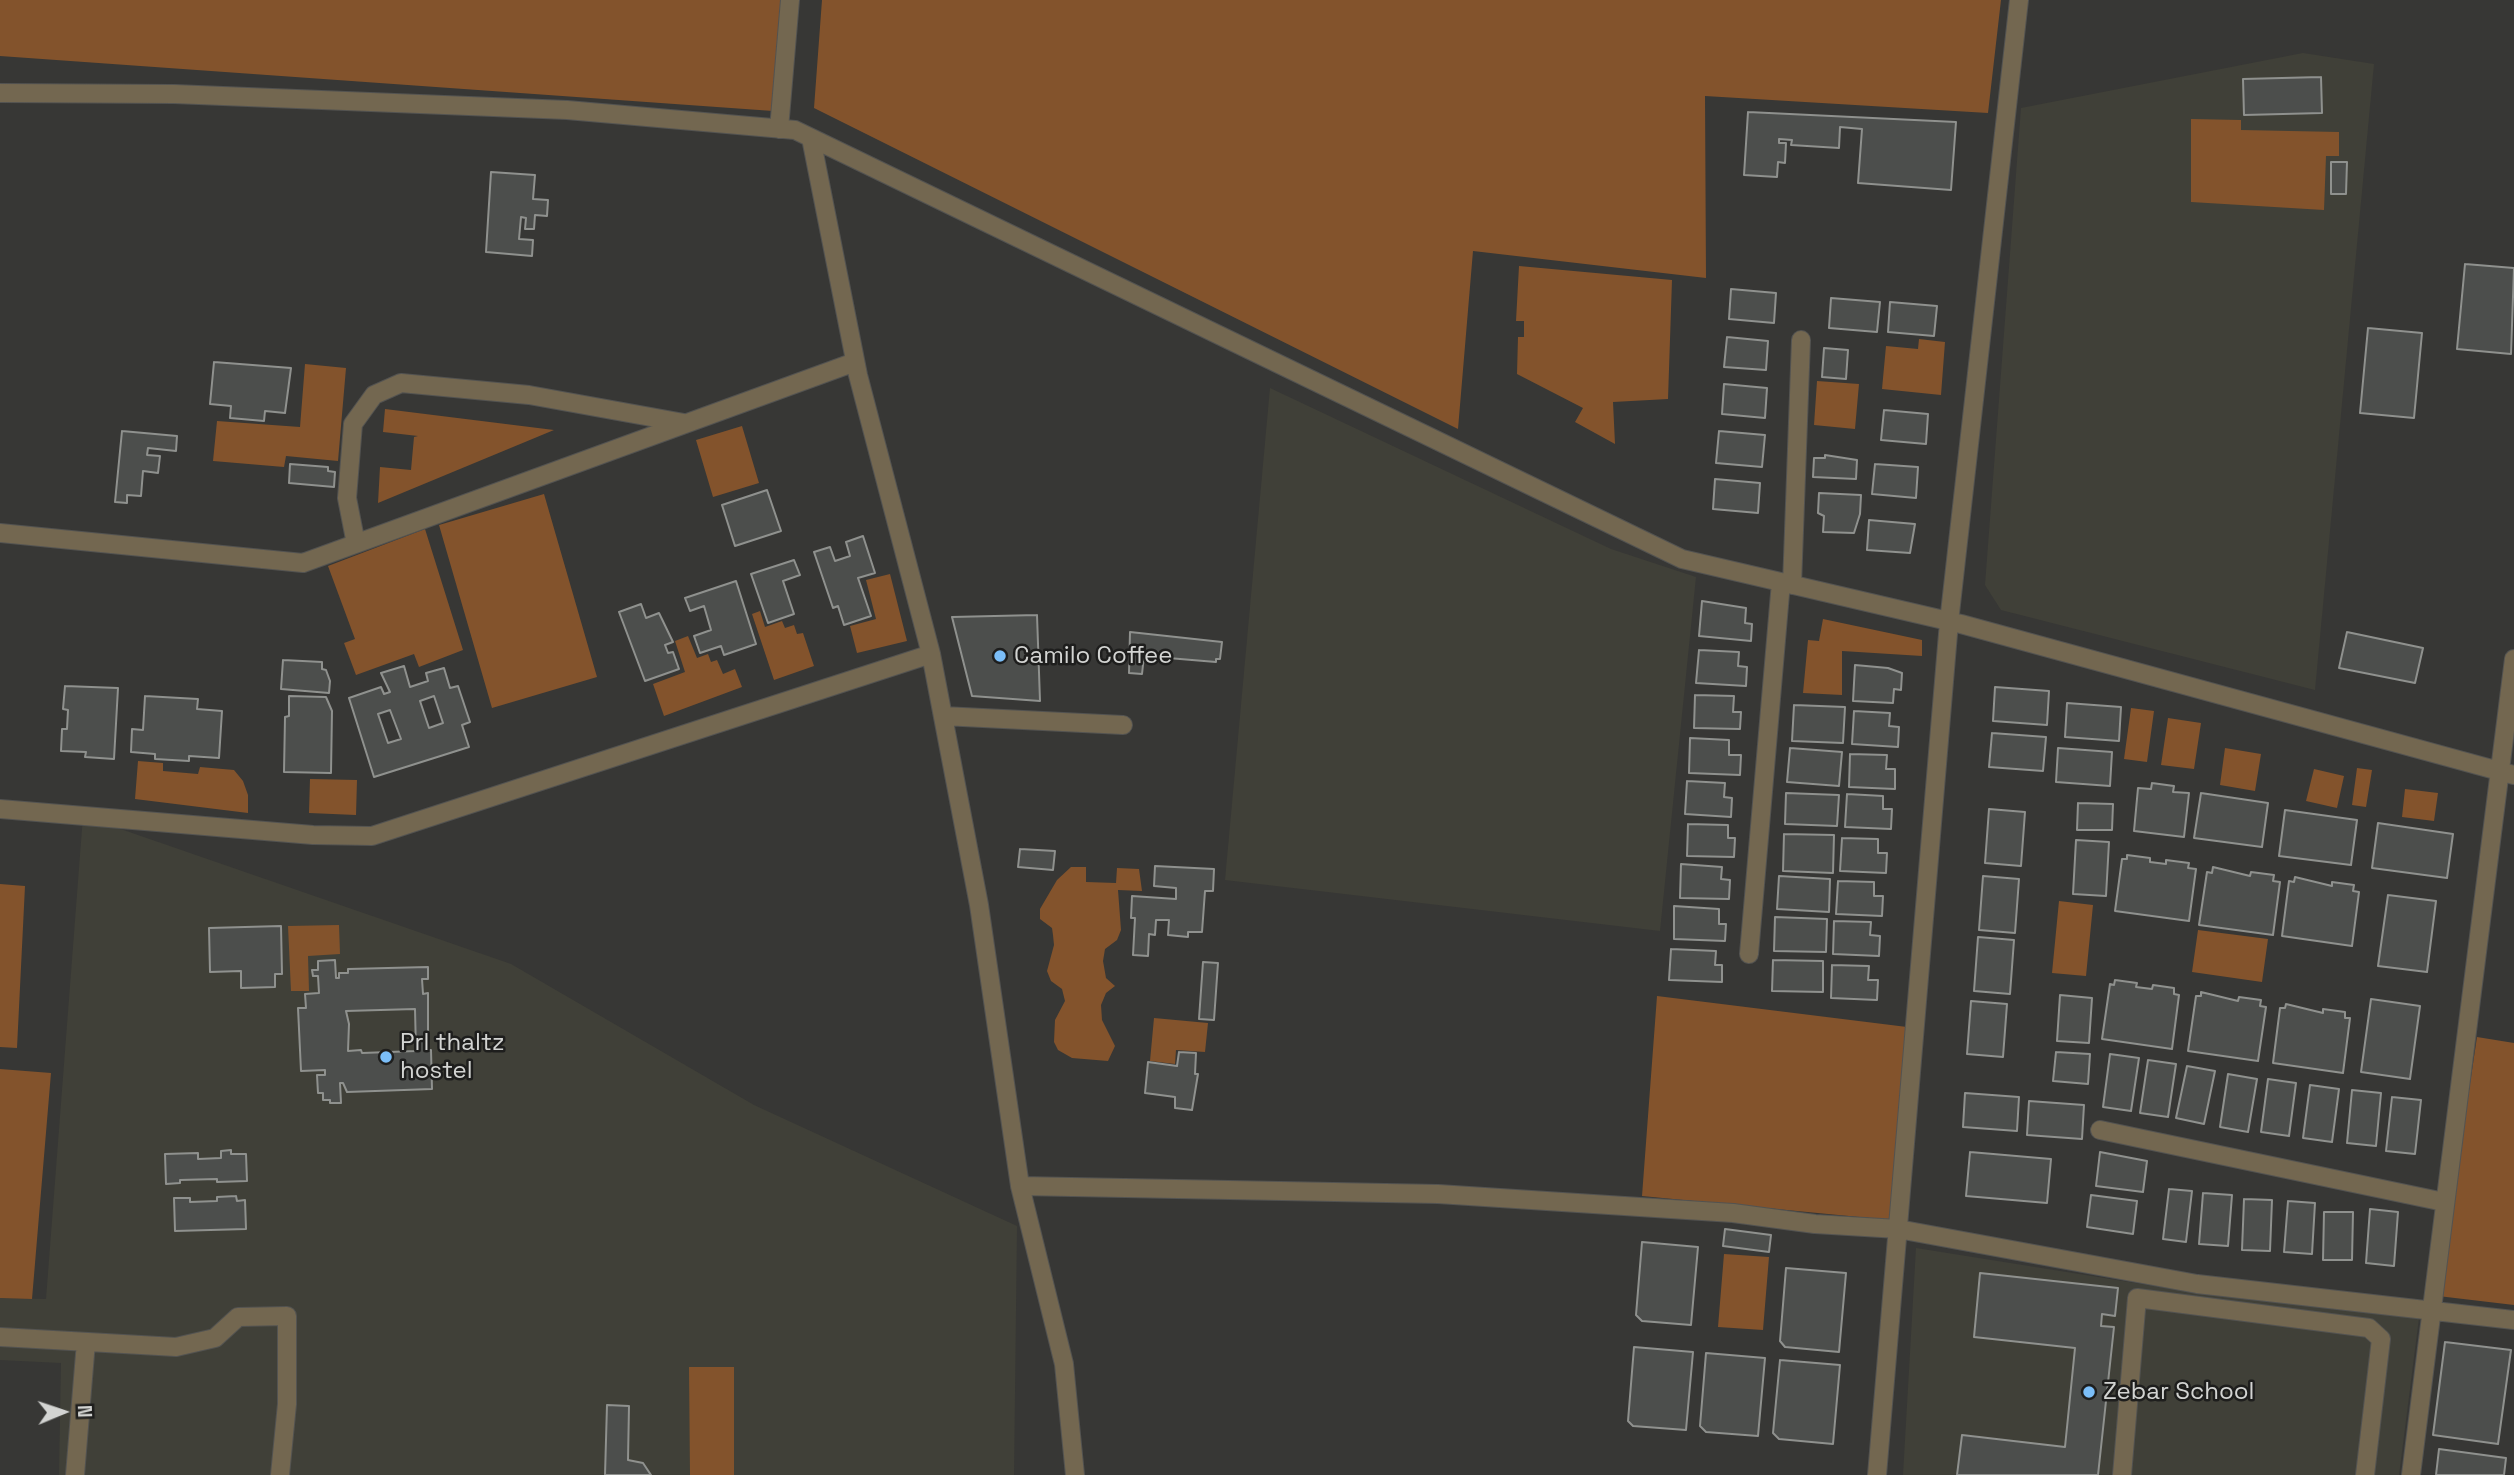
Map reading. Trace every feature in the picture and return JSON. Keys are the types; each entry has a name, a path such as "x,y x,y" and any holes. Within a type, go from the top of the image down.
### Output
{"street":[{"path":"779,129 790,0"},
{"path":"1877,1475 1949,622 2019,0"},
{"path":"0,93 174,94 567,110 794,130 1682,559 1949,622 2506,773"},
{"path":"811,138 855,362 931,654 979,905 1020,1186 1064,1364 1075,1475"},
{"path":"1749,954 1786,584 1801,340"},
{"path":"0,533 303,563 855,362"},
{"path":"356,544 347,498 353,424 374,395 401,383 529,396 687,423"},
{"path":"0,809 313,835 372,836 931,654"},
{"path":"2411,1475 2444,1202 2506,773 2514,659"},
{"path":"943,716 1123,725"},
{"path":"2100,1130 2444,1202"},
{"path":"1020,1186 1438,1194 1733,1213 1815,1224 1898,1229 2197,1284 2514,1320"},
{"path":"2122,1475 2137,1298 2369,1328 2381,1339 2365,1475"},
{"path":"0,1337 176,1347 215,1338 238,1317 288,1316 287,1404 280,1475"},
{"path":"75,1475 86,1342"}],"shaded area":[{"path":"0,0 782,0 773,111 0,56"},
{"path":"822,0 2001,0 1988,113 1705,96 1706,278 1473,251 1458,429 814,108"},
{"path":"2303,53 2374,64 2315,690 2001,610 1985,585 2021,108"},
{"path":"2191,119 2241,120 2241,130 2339,132 2339,156 2326,156 2324,210 2191,202"},
{"path":"1519,266 1672,280 1668,399 1613,402 1615,444 1575,422 1583,408 1517,374 1518,337 1524,337 1524,321 1516,321"},
{"path":"1919,339 1945,342 1941,395 1882,389 1886,346 1918,349"},
{"path":"305,364 346,368 338,461 286,456 284,467 213,461 217,421 300,427"},
{"path":"1817,381 1859,384 1855,429 1814,425"},
{"path":"1270,388 1611,549 1696,577 1660,931 1225,880"},
{"path":"385,409 554,430 378,503 380,467 411,470 414,437 418,436 383,432"},
{"path":"742,426 759,483 713,497 696,440"},
{"path":"544,494 597,677 492,708 439,525"},
{"path":"425,529 463,650 419,667 414,654 356,675 344,643 355,639 328,566"},
{"path":"890,574 907,641 857,653 850,626 876,619 866,580"},
{"path":"760,611 765,627 782,621 785,628 794,625 797,634 803,633 814,666 774,680 752,614"},
{"path":"1823,619 1922,640 1922,656 1842,651 1842,695 1803,693 1808,640 1819,641"},
{"path":"688,636 697,658 708,654 711,662 717,660 723,674 735,669 742,687 664,716 653,684 685,672 675,641"},
{"path":"2131,708 2154,711 2147,762 2124,759"},
{"path":"2168,718 2201,723 2194,769 2161,765"},
{"path":"2225,748 2261,754 2255,791 2220,785"},
{"path":"138,761 163,763 163,771 198,774 200,767 234,770 243,781 248,795 248,813 135,799"},
{"path":"2357,768 2372,770 2366,807 2352,805"},
{"path":"2314,769 2344,776 2337,808 2306,801"},
{"path":"310,779 357,780 356,815 309,813"},
{"path":"2405,789 2438,793 2434,821 2402,817"},
{"path":"83,816 511,964 754,1105 1017,1226 1014,1475 59,1475 61,1363 0,1360 0,1298 46,1299"},
{"path":"1071,867 1086,867 1086,882 1116,883 1117,868 1139,869 1142,891 1118,890 1121,930 1117,940 1105,949 1103,961 1106,978 1115,986 1106,993 1101,1005 1102,1020 1115,1046 1108,1061 1072,1058 1058,1050 1054,1042 1055,1020 1065,1001 1062,989 1051,981 1047,971 1054,945 1053,935 1052,928 1040,919 1040,909 1057,880"},
{"path":"0,884 25,886 17,1048 0,1047"},
{"path":"2059,901 2093,905 2086,976 2052,973"},
{"path":"339,925 340,954 308,956 309,991 291,991 288,926"},
{"path":"2198,930 2268,939 2262,982 2192,972"},
{"path":"1657,996 1907,1027 1890,1220 1642,1196"},
{"path":"1154,1018 1208,1023 1205,1052 1176,1050 1175,1064 1150,1061"},
{"path":"2477,1037 2514,1043 2514,1305 2438,1296"},
{"path":"0,1069 51,1073 32,1299 0,1298"},
{"path":"1916,1248 2198,1293 2419,1318 2399,1475 1903,1475"},
{"path":"1724,1254 1769,1257 1763,1330 1718,1327"},
{"path":"689,1367 734,1367 734,1475 690,1475"}],"building":[{"path":"2321,77 2322,113 2244,115 2243,79"},
{"path":"1748,112 1956,122 1951,190 1858,183 1862,129 1840,127 1839,148 1791,145 1792,140 1779,139 1779,143 1786,143 1785,163 1778,162 1777,177 1744,175"},
{"path":"2331,162 2347,162 2346,194 2331,194"},
{"path":"491,172 535,175 533,199 548,200 547,216 535,215 534,229 525,229 526,218 521,217 519,239 533,240 532,256 486,252"},
{"path":"2465,264 2514,268 2511,354 2457,349"},
{"path":"1731,289 1776,293 1774,323 1729,319"},
{"path":"1831,298 1880,302 1877,332 1829,328"},
{"path":"1890,302 1937,306 1934,336 1888,332"},
{"path":"2368,328 2422,333 2414,418 2360,413"},
{"path":"1727,337 1768,341 1766,370 1724,367"},
{"path":"1824,348 1848,350 1846,379 1822,377"},
{"path":"214,362 291,368 285,413 265,411 264,421 230,418 231,406 210,404"},
{"path":"1724,384 1767,388 1765,418 1722,414"},
{"path":"1884,410 1928,414 1926,444 1881,440"},
{"path":"122,431 177,436 176,451 148,448 147,455 160,456 158,473 143,471 141,496 127,495 127,503 115,502"},
{"path":"1719,431 1765,435 1762,467 1716,463"},
{"path":"1825,455 1857,460 1856,479 1813,477 1814,458 1825,458"},
{"path":"290,464 328,467 328,471 335,472 334,487 289,483"},
{"path":"1875,464 1918,467 1916,498 1872,494"},
{"path":"1715,479 1760,483 1758,513 1713,509"},
{"path":"767,490 781,531 735,546 722,505"},
{"path":"1819,493 1861,495 1860,514 1854,533 1823,532 1824,516 1818,513"},
{"path":"1869,520 1915,524 1910,553 1867,550"},
{"path":"863,536 875,573 858,578 871,616 844,625 838,606 833,608 814,552 830,547 835,561 850,556 846,542"},
{"path":"794,560 800,575 783,581 794,614 768,623 751,574"},
{"path":"736,581 756,644 724,655 721,646 700,653 694,636 711,630 704,606 690,611 685,598"},
{"path":"1702,601 1746,608 1745,623 1752,624 1751,641 1699,636"},
{"path":"641,604 646,618 659,613 673,642 665,645 668,653 673,652 679,669 645,681 619,612"},
{"name":"Camilo Coffee","path":"1037,615 1040,701 972,696 952,617"},
{"path":"1130,632 1222,642 1220,659 1216,659 1216,662 1144,656 1142,674 1129,673"},
{"path":"2347,632 2423,648 2415,683 2339,668"},
{"path":"1699,650 1739,652 1738,666 1747,667 1746,686 1696,683"},
{"path":"283,660 322,662 322,669 326,670 330,681 329,693 281,689"},
{"path":"1855,665 1888,668 1902,673 1901,690 1894,689 1893,703 1853,701"},
{"path":"404,666 410,687 428,681 426,673 444,668 450,688 458,686 470,722 462,725 469,747 374,777 349,698 381,687 384,694 390,692 381,673","holes":["434,696 443,723 429,728 420,701","390,710 401,739 388,743 378,714"]},
{"path":"65,686 118,688 114,759 85,757 86,752 61,751 62,729 67,729 68,710 63,709"},
{"path":"1995,687 2049,691 2047,725 1993,721"},
{"path":"1695,695 1734,696 1733,712 1741,712 1740,729 1694,728"},
{"path":"145,696 198,699 197,709 222,711 219,758 189,756 189,761 155,759 155,754 131,752 132,729 143,730"},
{"path":"289,696 326,697 332,711 331,773 284,772 285,717 289,716"},
{"path":"2067,703 2121,707 2119,741 2065,737"},
{"path":"1794,705 1845,707 1843,743 1792,741"},
{"path":"1854,711 1890,713 1889,726 1899,727 1898,747 1852,744"},
{"path":"1992,733 2046,737 2043,771 1989,767"},
{"path":"1690,738 1729,740 1729,755 1741,755 1740,775 1689,773"},
{"path":"1790,748 1842,752 1839,786 1787,782"},
{"path":"2058,748 2112,752 2110,786 2056,782"},
{"path":"1850,754 1887,755 1886,769 1895,769 1895,789 1849,787"},
{"path":"1687,781 1725,783 1724,797 1732,798 1731,817 1685,814"},
{"path":"2152,783 2174,786 2173,792 2189,793 2184,837 2134,831 2138,788 2151,789"},
{"path":"1786,793 1839,795 1837,826 1785,824"},
{"path":"2201,793 2268,803 2262,847 2194,838"},
{"path":"1847,794 1883,796 1883,809 1892,809 1891,829 1845,827"},
{"path":"2078,803 2113,804 2112,830 2077,830"},
{"path":"1989,809 2025,812 2021,866 1985,863"},
{"path":"2285,810 2357,820 2351,865 2279,856"},
{"path":"2378,823 2453,834 2447,878 2372,868"},
{"path":"1688,824 1728,825 1728,838 1735,838 1734,857 1687,856"},
{"path":"1784,834 1834,835 1833,873 1783,871"},
{"path":"1842,838 1878,839 1878,853 1887,853 1886,873 1840,871"},
{"path":"2076,840 2109,842 2106,896 2073,894"},
{"path":"1020,849 1055,851 1053,870 1018,867"},
{"path":"2127,855 2150,858 2150,862 2166,864 2166,860 2189,863 2188,868 2196,869 2189,921 2115,911 2122,859 2127,859"},
{"path":"1681,864 1722,867 1721,879 1730,880 1729,899 1680,898"},
{"path":"1155,866 1214,869 1213,891 1205,891 1202,932 1188,932 1188,937 1168,935 1169,920 1156,920 1155,935 1149,934 1148,956 1133,955 1135,918 1131,918 1132,896 1176,899 1176,888 1154,886"},
{"path":"2213,867 2250,876 2251,872 2274,875 2273,881 2280,882 2273,935 2199,925 2207,872 2212,873"},
{"path":"1779,876 1830,879 1829,912 1777,909"},
{"path":"1983,876 2019,879 2015,933 1979,930"},
{"path":"2295,877 2332,886 2332,882 2354,885 2353,891 2359,892 2352,946 2282,936 2289,881 2294,882"},
{"path":"1838,881 1874,882 1874,896 1883,896 1882,916 1836,914"},
{"path":"2388,895 2436,901 2427,972 2378,966"},
{"path":"1674,906 1719,909 1719,924 1726,924 1725,941 1674,939"},
{"path":"1775,917 1827,919 1826,952 1774,951"},
{"path":"1834,921 1871,922 1870,935 1880,936 1879,956 1833,954"},
{"path":"281,926 282,974 275,974 275,987 241,988 241,971 210,972 209,928"},
{"path":"1978,937 2014,940 2010,994 1974,991"},
{"path":"1671,949 1716,951 1715,965 1722,965 1722,982 1669,980"},
{"path":"335,960 336,978 339,978 339,973 348,973 348,969 428,967 428,979 422,979 423,994 428,993 428,1050 431,1050 432,1089 347,1092 343,1083 340,1083 341,1103 323,1100 323,1093 318,1093 317,1075 325,1075 325,1070 301,1071 298,1008 306,1008 305,994 319,993 318,976 313,976 312,970 318,970 318,961","holes":["415,1009 416,1051 348,1051 349,1024 346,1011"]},
{"path":"1773,960 1823,961 1823,992 1772,991"},
{"path":"1203,962 1218,963 1214,1020 1199,1019"},
{"path":"1832,965 1869,966 1868,980 1878,980 1877,1000 1831,998"},
{"path":"2115,980 2137,983 2136,987 2152,989 2153,985 2174,988 2174,994 2179,995 2172,1049 2102,1039 2110,984 2114,985"},
{"path":"2201,992 2238,1001 2239,997 2261,1000 2260,1006 2266,1007 2258,1061 2188,1051 2196,996 2201,996"},
{"path":"2060,995 2092,998 2089,1043 2057,1041"},
{"path":"2371,999 2420,1006 2410,1079 2361,1072"},
{"path":"1971,1001 2007,1004 2003,1057 1967,1054"},
{"path":"2286,1004 2323,1013 2323,1009 2345,1012 2345,1018 2350,1018 2343,1073 2273,1063 2280,1008 2285,1008"},
{"path":"1179,1052 1196,1053 1195,1074 1198,1074 1192,1110 1175,1108 1175,1097 1145,1093 1148,1062 1177,1066"},
{"path":"2056,1052 2090,1054 2088,1084 2053,1081"},
{"path":"2110,1054 2139,1058 2131,1111 2103,1107"},
{"path":"2148,1060 2176,1064 2168,1117 2140,1113"},
{"path":"2187,1066 2215,1071 2204,1124 2176,1118"},
{"path":"2228,1074 2257,1079 2248,1132 2220,1127"},
{"path":"2268,1079 2296,1083 2289,1136 2261,1132"},
{"path":"2310,1085 2339,1089 2332,1142 2303,1138"},
{"path":"2352,1090 2381,1093 2376,1146 2347,1143"},
{"path":"1965,1093 2019,1097 2017,1131 1963,1127"},
{"path":"2392,1097 2421,1100 2415,1154 2386,1151"},
{"path":"2029,1101 2084,1105 2082,1139 2027,1135"},
{"path":"231,1150 231,1154 246,1154 247,1181 180,1180 180,1183 166,1184 165,1154 198,1153 198,1159 221,1158 221,1151"},
{"path":"1970,1152 2051,1159 2047,1203 1966,1196"},
{"path":"2100,1152 2147,1161 2143,1192 2096,1186"},
{"path":"2169,1189 2192,1191 2186,1242 2163,1239"},
{"path":"2203,1193 2232,1195 2228,1246 2199,1244"},
{"path":"2091,1195 2137,1201 2133,1234 2087,1227"},
{"path":"236,1196 237,1201 245,1200 246,1229 175,1231 174,1198 190,1198 190,1202 217,1201 217,1197"},
{"path":"2244,1199 2272,1200 2270,1251 2242,1250"},
{"path":"2288,1201 2315,1203 2312,1254 2284,1252"},
{"path":"2370,1209 2398,1212 2394,1266 2366,1263"},
{"path":"2324,1212 2353,1212 2352,1260 2323,1260"},
{"path":"1725,1229 1771,1235 1769,1252 1723,1246"},
{"path":"1642,1242 1698,1247 1691,1325 1642,1321 1636,1315"},
{"path":"1786,1268 1846,1273 1839,1352 1785,1347 1780,1341"},
{"name":"Zebar School","path":"1980,1273 2118,1288 2115,1316 2102,1314 2101,1326 2114,1327 2098,1475 1957,1475 1962,1435 2065,1447 2075,1348 1974,1337"},
{"path":"2445,1342 2511,1350 2498,1444 2433,1435"},
{"path":"1634,1347 1693,1352 1686,1430 1633,1426 1628,1421"},
{"path":"1706,1353 1765,1358 1758,1436 1706,1432 1700,1426"},
{"path":"1780,1360 1840,1365 1833,1444 1779,1439 1773,1433"},
{"path":"607,1405 629,1406 628,1460 643,1463 651,1475 605,1475"},
{"path":"2439,1449 2506,1458 2504,1475 2436,1475"}],"place":[{"name":"Camilo Coffee","path":"1000,656"},
{"name":"Prl thaltz hostel","path":"386,1057"},
{"name":"Zebar School","path":"2089,1392"}]}
